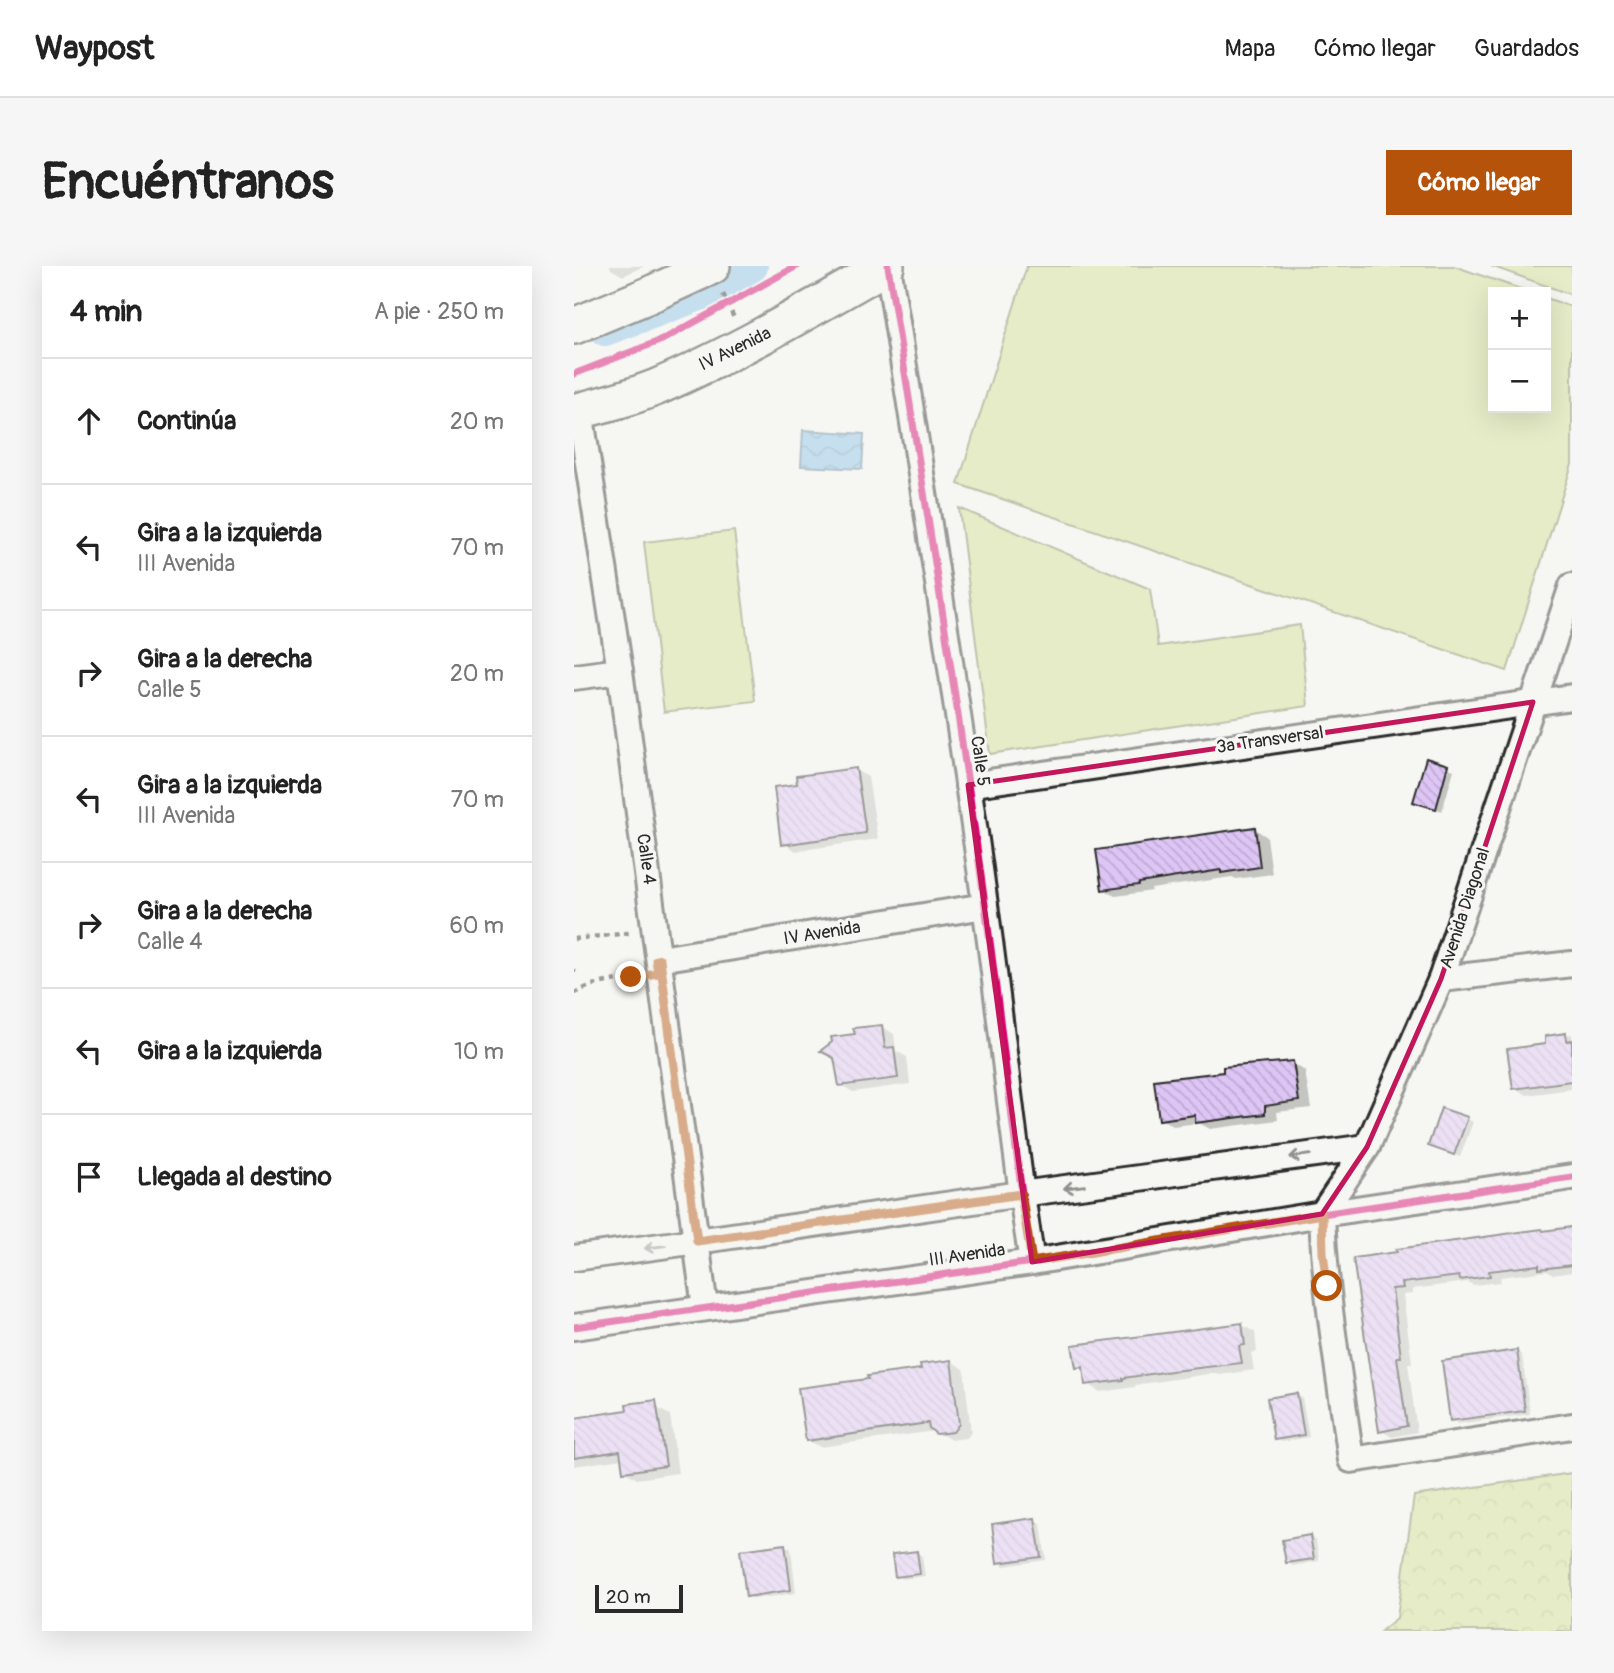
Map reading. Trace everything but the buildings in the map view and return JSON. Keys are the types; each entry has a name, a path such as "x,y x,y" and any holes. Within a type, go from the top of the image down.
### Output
{"street":[{"path":"574,326 712,266"},
{"name":"IV Avenida","path":"577,411 655,388 793,320 887,266"},
{"name":"Calle 5","path":"887,266 968,785 1032,1262"},
{"name":"Calle 4","path":"577,411 620,671 705,1308"},
{"name":"Avenida Diagonal","path":"1322,1214 1367,1147 1441,979 1572,586"},
{"path":"574,677 620,671"},
{"name":"3ª Transversal","path":"968,785 1572,697"},
{"name":"IV Avenida","path":"658,959 985,906"},
{"path":"1441,979 1572,964"},
{"path":"574,1258 1367,1147"},
{"name":"III Avenida","path":"574,1326 1032,1262 1322,1214 1572,1177"},
{"path":"1322,1214 1323,1253 1351,1460 1572,1426"}],"path":[{"path":"719,304 735,299"},
{"path":"574,939 651,930 658,959 658,973 592,985 574,993"}],"highlighted area":[{"path":"1533,702 1441,979 1367,1147 1322,1214 1032,1262 968,785"}],"green space":[{"path":"1027,266 1454,266 1515,287 1488,287 1488,413 1551,413 1551,300 1572,307 1572,464 1507,671 958,484"},
{"path":"1491,266 1572,266 1572,295"},
{"path":"959,508 1150,589 1158,646 1300,625 1308,706 990,754"},
{"path":"734,531 755,701 664,712 644,542"},
{"path":"1572,1473 1572,1631 1381,1631 1397,1618 1414,1496"}],"water":[{"path":"803,430 864,434 862,469 801,466"}],"waterway":[{"path":"605,330 719,288 752,266"}],"cycle path":[{"path":"574,374 662,340 797,266"},
{"path":"888,266 962,745 1032,1262"},
{"path":"574,1327 1032,1262 1322,1214 1572,1177"}],"route":[{"path":"631,977 658,973 656,960 660,959 697,1241 1021,1194 1032,1262 1322,1214 1327,1286"}]}
